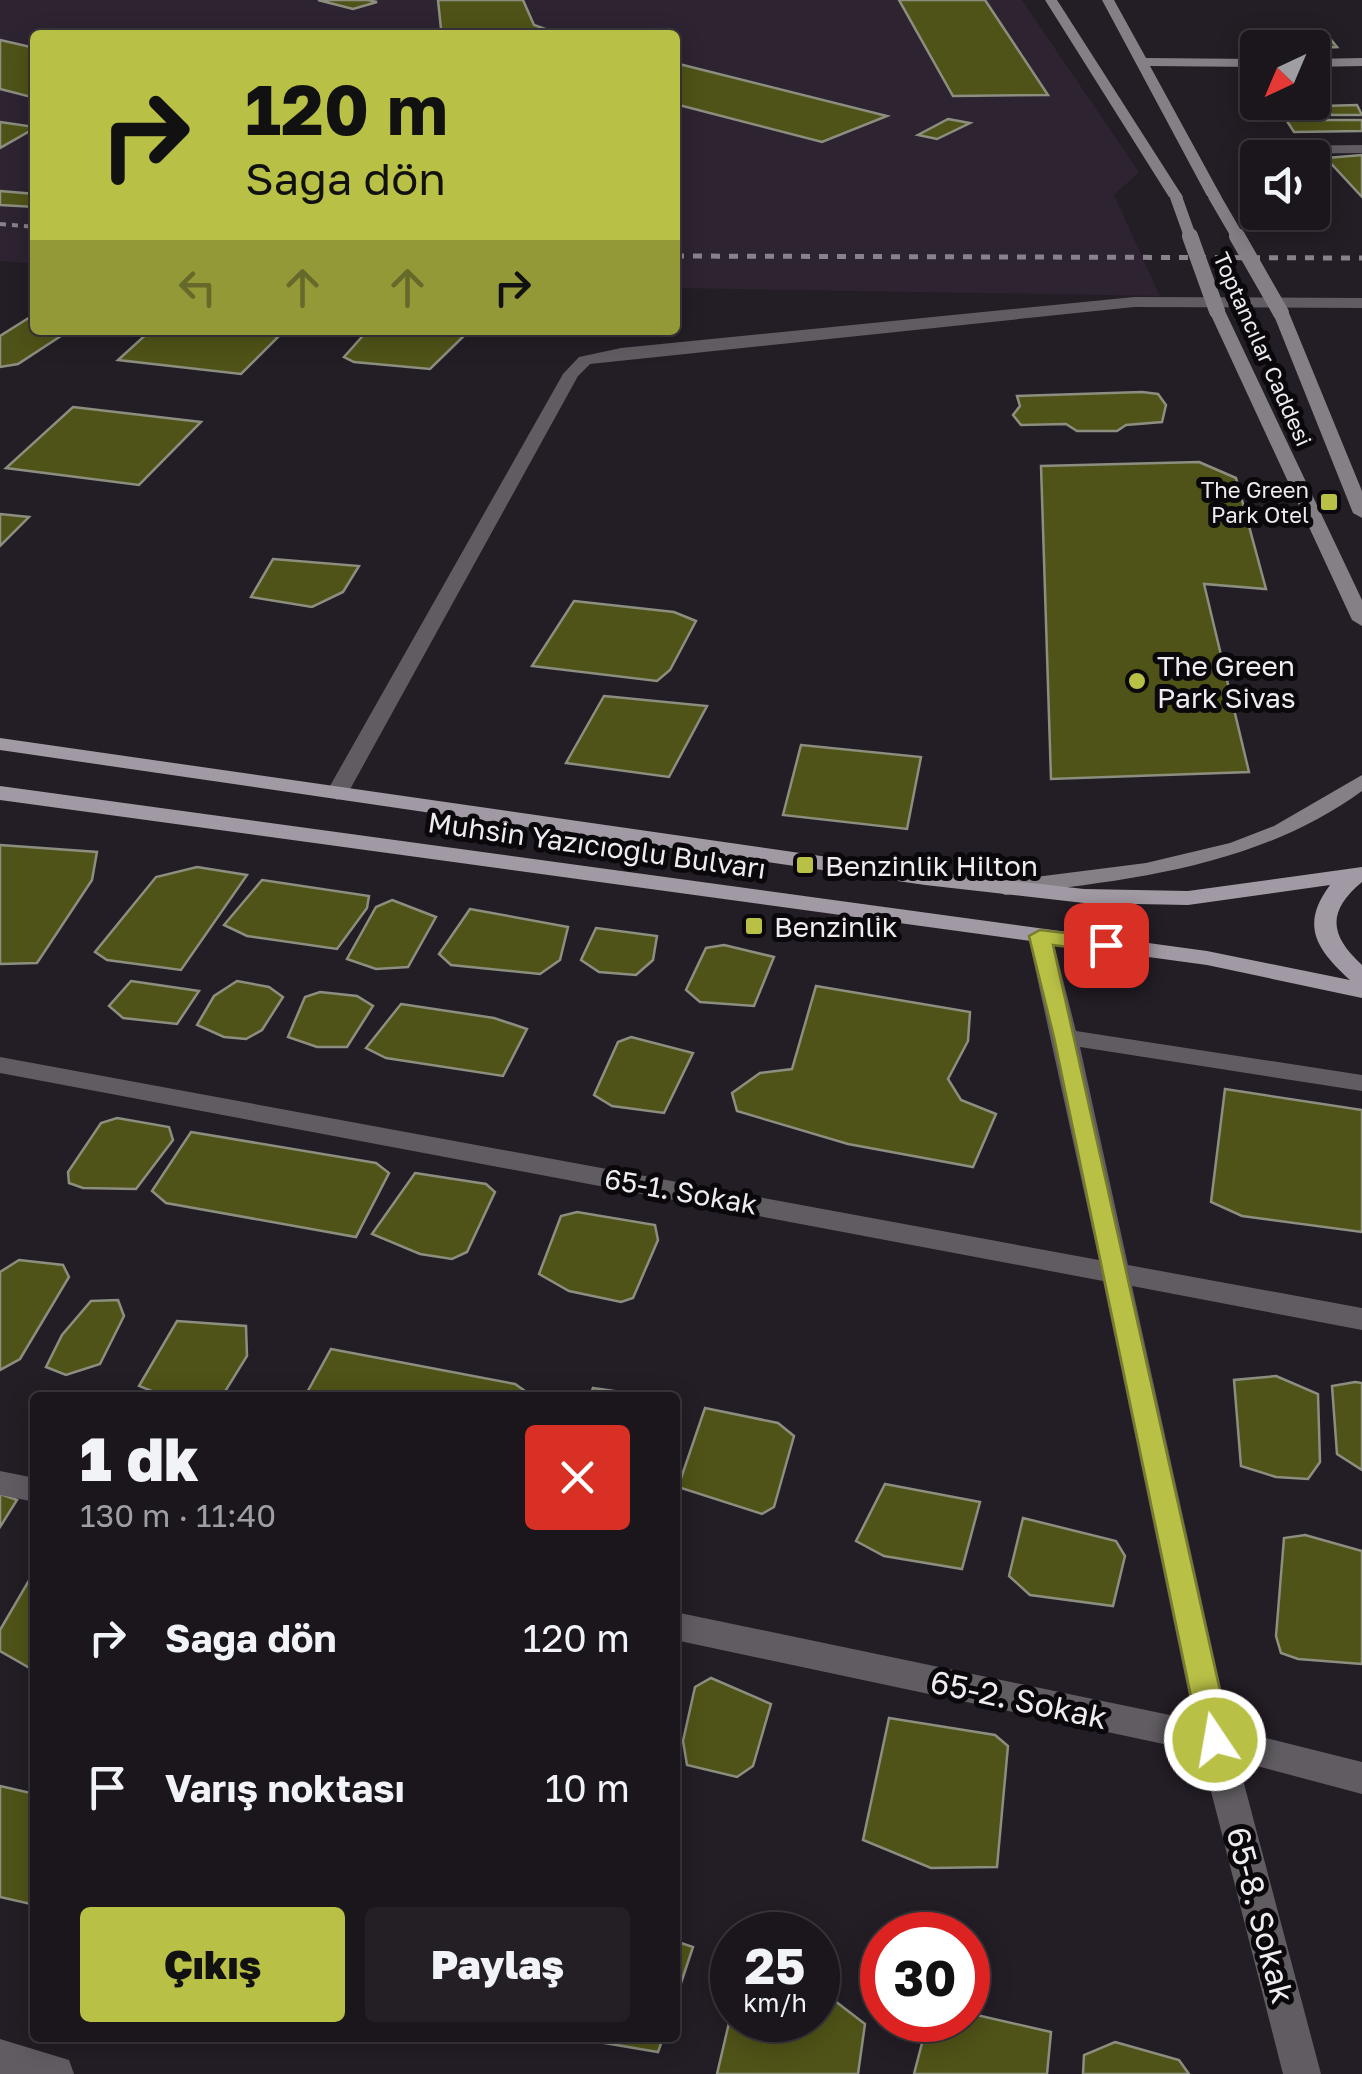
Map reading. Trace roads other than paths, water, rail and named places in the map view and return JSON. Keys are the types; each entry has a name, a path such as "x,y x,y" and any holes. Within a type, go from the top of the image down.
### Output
{"main road":[{"name":"Muhsin Yazıcıoğlu Bulvarı","path":"0,744 1005,888 1146,900 1358,875"},
{"name":"Muhsin Yazıcıoğlu Bulvarı","path":"0,793 1207,958 1362,990"},
{"name":"Muhsin Yazıcıoğlu Bulvarı","path":"1358,875 1326,904 1323,922 1328,941 1340,960 1362,978"}],"street":[{"name":"Toptancılar Caddesi","path":"1051,0 1176,197 1216,311 1362,620"},
{"name":"Toptancılar Caddesi","path":"1108,0 1281,313 1362,513"},
{"path":"1142,62 1240,62"},
{"path":"1330,63 1362,62"},
{"path":"1330,78 1345,78"},
{"path":"1151,79 1169,79"},
{"path":"1330,149 1362,148"},
{"path":"336,793 571,374 585,360 621,353 1134,302 1362,303"},
{"path":"1005,888 1097,877 1256,844 1314,815 1362,781"},
{"name":"65-8. Sokak","path":"1040,936 1066,1037 1215,1740 1302,2074"},
{"path":"1066,1037 1362,1083"},
{"name":"65-1. Sokak","path":"0,1066 1362,1319"},
{"path":"0,1483 30,1489"},
{"name":"65-2. Sokak","path":"680,1627 1215,1740 1362,1778"},
{"path":"0,2058 55,2074"}],"railway":[{"path":"0,224 30,227"},
{"path":"680,256 1362,258"}],"place":[{"name":"The Green Park Otel","path":"1329,502"},
{"name":"The Green Park Sivas","path":"1137,681"},
{"name":"Benzinlik Hilton","path":"805,865"},
{"name":"Benzinlik","path":"754,926"}]}
